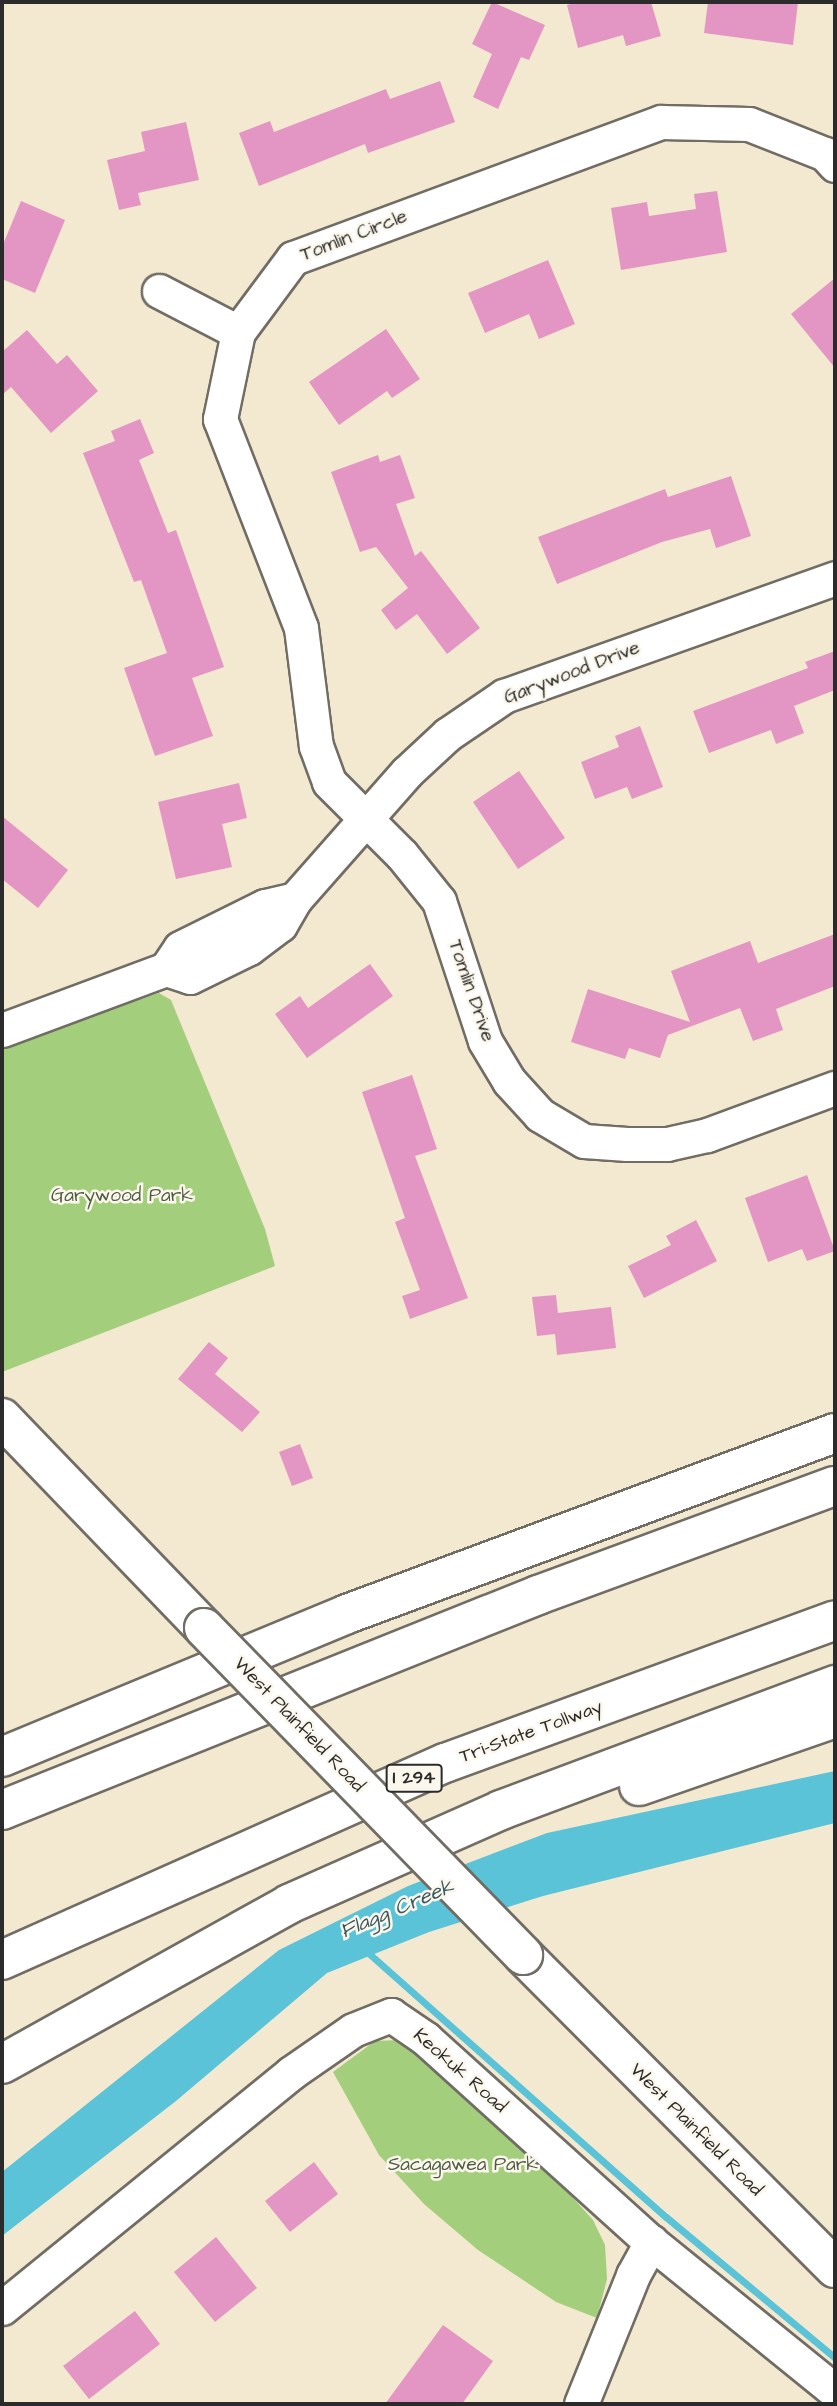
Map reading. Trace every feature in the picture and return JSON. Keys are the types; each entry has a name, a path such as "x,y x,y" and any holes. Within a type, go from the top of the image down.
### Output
{"main road":[{"name":"West Plainfield Road","path":"2,1418 523,1955 835,2268"},
{"path":"2,1757 347,1614 835,1433"},
{"path":"2,1810 526,1600 835,1486"},
{"name":"Tri-State Tollway","path":"2,1960 445,1763 835,1620"},
{"path":"2,2064 289,1904 501,1810 835,1685"},
{"path":"501,1810 571,1809 835,1718"}],"street":[{"name":"Tomlin Circle","path":"366,822 329,782 316,746 301,628 220,419 239,332 293,258 660,122 749,124 825,154 835,164"},
{"path":"159,291 239,332"},
{"name":"Garywood Drive","path":"2,1030 166,969 180,948 265,906 295,899 440,742 504,696 835,578"},
{"name":"Tomlin Drive","path":"366,822 402,855 439,901 485,1041 509,1081 540,1115 584,1141 667,1144 707,1135 835,1088"},
{"name":"Keokuk Road","path":"2,2308 291,2073 353,2029 391,2015 426,2039 651,2242 835,2391"},
{"path":"581,2404 632,2276 651,2242"}],"green space":[{"name":"Garywood Park","path":"159,993 171,1000 265,1229 275,1266 2,1372 2,1047"},
{"name":"Sacagawea Park","path":"399,2040 536,2157 593,2220 605,2245 607,2279 597,2318 556,2302 478,2250 424,2204 379,2155 333,2072 375,2041"}],"water":[{"name":"Flagg Creek","path":"835,1771 835,1823 543,1896 429,1932 327,1973 176,2101 2,2236 2,2172 279,1950 408,1886 547,1833"}],"building":[{"path":"492,2 545,25 529,60 521,57 498,109 473,97 492,54 472,44"},
{"path":"578,2 651,2 661,36 626,46 623,35 578,48 567,5"},
{"path":"708,2 798,2 793,45 704,33"},
{"path":"440,81 455,122 368,153 365,144 259,186 239,133 270,121 274,132 386,89 390,99"},
{"path":"186,122 199,180 138,193 141,205 119,210 107,160 145,151 141,132"},
{"path":"717,191 727,252 621,270 611,208 647,202 649,216 696,209 694,194"},
{"path":"21,201 65,220 35,293 2,279 2,247"},
{"path":"548,260 575,324 539,339 529,314 485,333 468,293"},
{"path":"835,278 835,368 791,314"},
{"path":"386,329 420,379 392,398 387,391 339,425 309,382"},
{"path":"27,330 57,364 67,355 98,391 51,433 11,387 2,395 2,352"},
{"path":"140,419 154,453 139,460 168,533 176,530 224,667 192,678 213,736 155,756 124,668 167,653 141,580 134,582 83,453 115,441 111,431"},
{"path":"378,455 380,462 400,455 415,498 396,504 415,556 421,551 480,628 447,654 417,614 396,630 381,610 408,588 376,547 360,552 331,472"},
{"path":"731,476 751,536 716,548 710,529 662,542 557,584 538,537 665,489 668,497"},
{"path":"835,651 835,690 794,706 804,733 776,744 771,730 709,753 693,711 808,668 805,662"},
{"path":"640,726 663,787 632,799 627,787 595,799 581,762 619,747 615,736"},
{"path":"519,771 565,838 518,869 473,802"},
{"path":"239,783 247,818 222,824 232,867 176,879 158,802"},
{"path":"2,816 68,870 38,908 2,879"},
{"path":"835,934 835,986 776,1009 783,1030 753,1041 740,1008 668,1035 660,1058 629,1048 625,1059 571,1042 588,989 690,1022 671,971 750,941 758,963"},
{"path":"370,964 393,996 307,1058 275,1014 300,996 308,1008"},
{"path":"412,1075 437,1149 415,1156 468,1298 410,1319 402,1296 420,1290 395,1222 405,1218 362,1092"},
{"path":"807,1175 835,1251 807,1261 802,1249 768,1262 745,1198"},
{"path":"696,1220 717,1261 644,1298 628,1266 671,1245 666,1236"},
{"path":"556,1295 558,1313 611,1307 616,1348 557,1355 555,1334 537,1336 532,1297"},
{"path":"209,1342 228,1358 215,1374 260,1412 242,1432 178,1379"},
{"path":"300,1444 313,1478 292,1486 279,1452"},
{"path":"314,2162 338,2194 290,2232 265,2201"},
{"path":"216,2237 257,2288 215,2322 174,2272"},
{"path":"135,2311 160,2344 89,2399 63,2366"},
{"path":"443,2325 493,2361 462,2404 385,2404"}],"waterway":[{"path":"365,1950 666,2217 835,2358"}]}
